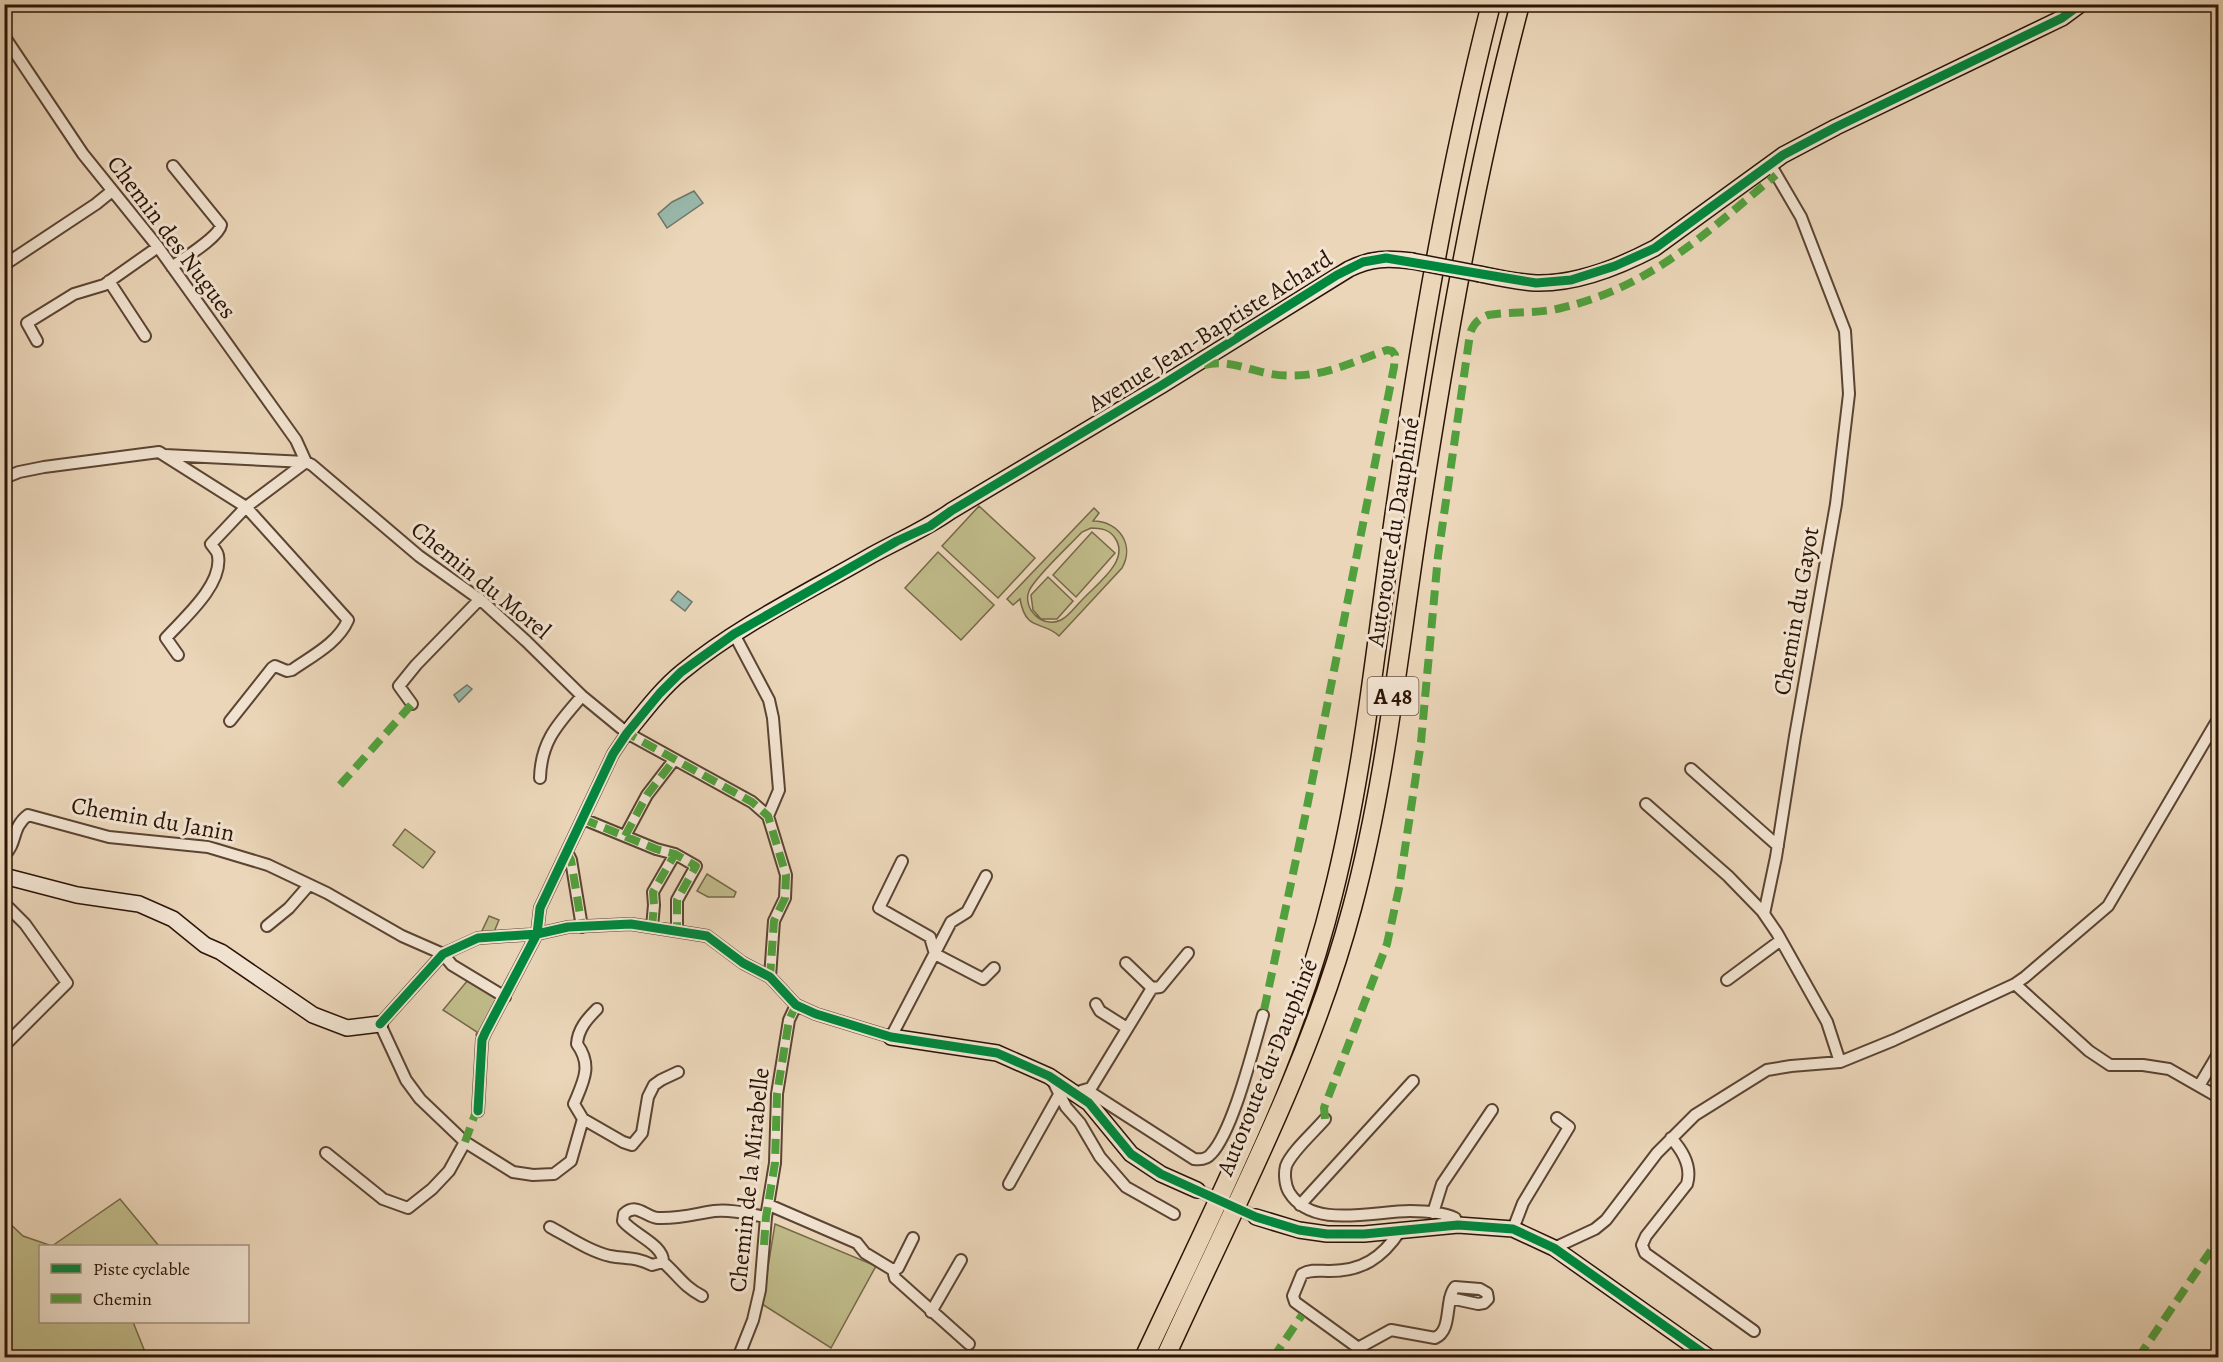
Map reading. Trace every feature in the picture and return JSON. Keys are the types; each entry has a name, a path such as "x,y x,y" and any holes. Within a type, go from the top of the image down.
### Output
{"highway":[{"name":"Autoroute du Dauphiné","path":"1144,1358 1270,1085 1305,992 1334,893 1358,776 1414,386 1437,252 1491,4"},
{"name":"Autoroute du Dauphiné","path":"1165,1358 1287,1096 1326,995 1353,906 1379,780 1455,303 1477,187 1520,4"}],"street":[{"name":"Avenue Jean-Baptiste Achard","path":"627,733 660,693 681,672 734,634 897,542 930,526 951,511 1162,385 1349,269 1374,259 1386,258 1517,281 1554,282 1571,280 1615,266 1655,248 1770,164 1836,128 2062,18 2081,4"},
{"name":"Chemin des Nugues","path":"4,36 83,154 158,247 296,440 306,462"},
{"name":"Chemin du Gayot","path":"1764,914 1778,846 1836,504 1849,394 1845,331 1802,217 1770,164"},
{"path":"172,267 221,229 221,225 173,166"},
{"path":"4,265 112,191"},
{"path":"37,341 27,323 75,294 109,281 158,247"},
{"path":"109,281 145,336"},
{"path":"4,478 31,470 116,456 159,452 246,507 348,620 330,644 292,670 287,671 275,666 230,721"},
{"path":"165,455 306,462"},
{"path":"178,655 166,638 201,600 216,577 218,555 211,544 246,507 306,462"},
{"name":"Chemin du Morel","path":"306,462 419,556 480,599 582,696 627,733 752,802 768,816"},
{"path":"412,704 399,687 416,665 480,599"},
{"path":"734,634 770,700 773,718 779,790 768,816 786,875 785,898 774,921 770,977"},
{"path":"540,778 544,749 552,731 582,696"},
{"path":"1554,1248 1594,1229 1606,1220 1657,1153 1695,1115 1767,1070 1840,1062 1894,1040 2015,984 2108,906 2218,718"},
{"path":"478,1111 482,1040 537,934 540,908 613,754 627,733"},
{"path":"625,836 647,795 674,760"},
{"path":"1691,769 1778,846"},
{"path":"1646,804 1728,876 1764,914 1827,1022 1840,1062"},
{"name":"Chemin du Janin","path":"4,856 10,850 19,821 28,814 109,837 208,846 268,865 309,885 402,936 443,954 452,965 505,997"},
{"path":"584,819 656,849 675,854 696,866 677,900 677,930"},
{"path":"567,852 573,870 582,927"},
{"path":"652,927 653,892 675,854"},
{"path":"902,861 879,908 930,937 935,954 983,979 994,968"},
{"path":"4,876 77,895 139,904 161,913 173,919 205,945 221,952 313,1015 347,1028 373,1025 443,954 478,938 537,934 568,927 632,924 707,936 743,963 770,977 796,1005 816,1014 898,1038 998,1053 1049,1076 1067,1093 1089,1103 1131,1154 1161,1174 1197,1190"},
{"path":"898,1038 951,922 967,912 986,876"},
{"path":"267,926 289,908 309,885"},
{"path":"4,903 25,924 67,983 4,1046"},
{"path":"1727,980 1781,940"},
{"path":"1152,988 1160,987 1188,953"},
{"path":"1126,963 1152,988"},
{"path":"2015,984 2089,1051 2110,1065 2143,1065 2169,1069 2218,1097"},
{"path":"1009,1184 1067,1093 1091,1088 1152,988"},
{"path":"1096,1004 1100,1011 1127,1028"},
{"name":"Chemin de la Mirabelle","path":"738,1358 753,1320 760,1290 766,1217 775,1163 777,1094 789,1020 796,1005"},
{"path":"597,1009 585,1022 578,1035 577,1044 585,1054 585,1075 574,1104 583,1119 632,1145 642,1133 648,1097 654,1085 678,1072"},
{"path":"1067,1093 1093,1094 1194,1159 1205,1159 1214,1151 1228,1124 1263,1015"},
{"path":"373,1025 420,1099 465,1142 513,1172 533,1175 554,1174 571,1161 583,1119"},
{"path":"2199,1086 2218,1054"},
{"path":"1300,1205 1413,1081"},
{"path":"1067,1093 1066,1107 1080,1123 1100,1157 1126,1187 1174,1214"},
{"path":"1433,1213 1442,1184 1492,1110"},
{"path":"1513,1229 1523,1203 1569,1127 1557,1118"},
{"path":"1325,1119 1287,1165 1285,1178 1287,1189 1300,1205 1319,1214 1411,1210 1455,1218 1458,1225"},
{"path":"1671,1138 1678,1145 1688,1164 1690,1174 1687,1184 1646,1236 1642,1245 1645,1253 1754,1331"},
{"path":"326,1153 383,1199 408,1208 449,1172 465,1142"},
{"path":"769,1205 857,1243 865,1253 893,1269 895,1278 969,1344"},
{"path":"702,1296 689,1289 663,1262 659,1249 628,1228 623,1221 624,1214 628,1210 637,1209 654,1218 684,1218 730,1210 766,1217"},
{"path":"1256,1217 1299,1230 1327,1234 1400,1231 1458,1225 1513,1229 1554,1248 1710,1358"},
{"path":"550,1227 588,1248 611,1256 633,1257 652,1265 663,1262"},
{"path":"1400,1231 1389,1247 1367,1264 1348,1270 1312,1270 1302,1274 1293,1296 1295,1302 1360,1347 1391,1330 1435,1338 1440,1336 1444,1330 1450,1298"},
{"path":"893,1269 898,1268 913,1239"},
{"path":"931,1312 961,1260"}],"shaded area":[{"path":"694,191 703,203 667,228 658,214 672,202"},
{"path":"979,506 1035,558 998,598 942,546"},
{"path":"1094,508 1099,513 1093,521 1110,525 1122,536 1127,551 1122,568 1059,636 1026,617 1020,599 1013,605 1007,599","holes":["1091,528 1101,529 1113,535 1119,547 1115,564 1064,618 1054,622 1041,620 1031,610 1029,591 1045,570 1082,532"]},
{"path":"1092,532 1115,553 1076,597 1053,575"},
{"path":"938,552 994,605 961,640 905,588"},
{"path":"1048,577 1073,601 1057,619 1041,619 1033,610 1031,595"},
{"path":"678,591 692,602 685,611 671,600"},
{"path":"467,685 472,689 459,702 454,695"},
{"path":"405,829 435,852 423,868 393,845"},
{"path":"707,874 736,892 734,897 708,897 697,891"},
{"path":"489,916 499,920 494,932 481,933"},
{"path":"468,980 499,1001 479,1037 476,1035 477,1032 443,1010"},
{"path":"120,1199 158,1245 53,1245"},
{"path":"5,1219 23,1236 49,1245 39,1245 39,1323 133,1323 147,1357 5,1357"},
{"path":"775,1224 876,1266 831,1348 762,1304"}],"tunnel":[{"path":"1197,1190 1256,1217"}],"marked path":[{"path":"1325,1119 1324,1108 1387,944 1399,888 1421,742 1438,556 1470,334 1473,327 1488,315 1561,308 1593,299 1623,286 1650,272 1701,237 1776,175"},
{"path":"1204,365 1230,364 1287,376 1331,370 1387,350 1392,351 1395,355 1305,817 1263,1015"},
{"path":"340,785 412,704"},
{"path":"624,737 627,733 752,802 768,816 786,875 785,898 774,921 770,977"},
{"path":"625,836 647,795 674,760"},
{"path":"583,819 656,849 675,854 696,866 677,900 677,930"},
{"path":"567,852 571,860 582,927"},
{"path":"652,927 653,892 675,854"},
{"path":"764,1245 775,1163 777,1094 789,1020 796,1005"},
{"path":"465,1142 478,1106"},
{"path":"2138,1358 2218,1240"},
{"path":"1273,1358 1302,1315"}],"cycle path":[{"path":"478,1111 482,1040 537,934 540,908 613,754 660,693 681,672 734,634 897,541 930,526 1337,275 1363,262 1386,258 1536,283 1571,280 1615,266 1655,248 1783,155 2062,18 2081,4"},
{"path":"380,1024 443,954 478,938 537,934 568,927 631,924 707,936 743,963 770,977 796,1005 816,1014 891,1037 997,1053 1049,1076 1089,1103 1131,1154 1161,1174 1256,1217 1299,1230 1327,1234 1364,1234 1458,1225 1513,1229 1554,1248 1710,1358"}]}
